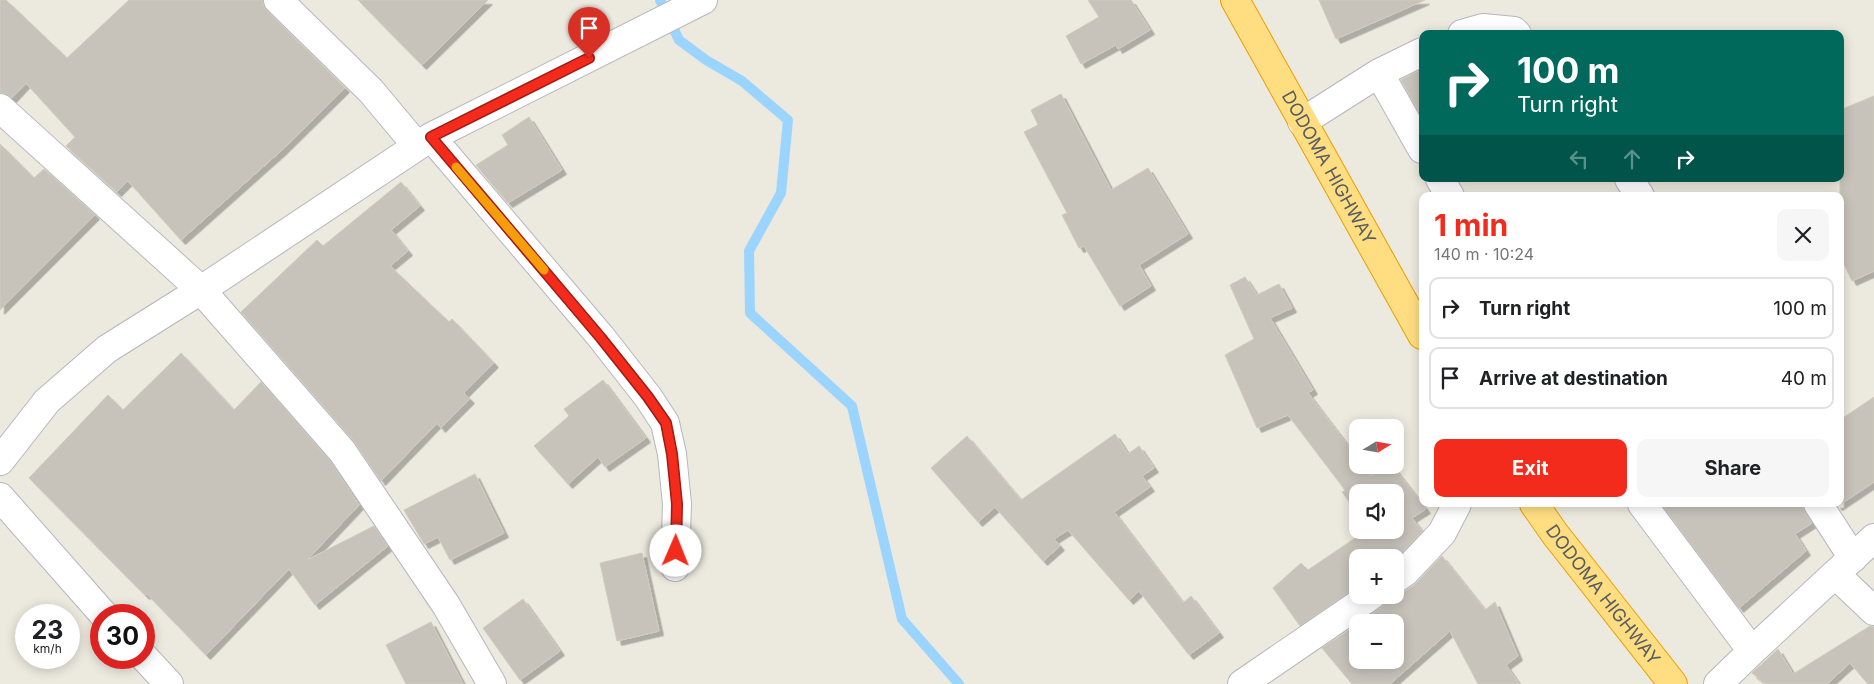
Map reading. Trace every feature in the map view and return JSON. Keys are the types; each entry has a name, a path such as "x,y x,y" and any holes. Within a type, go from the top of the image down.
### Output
{"highway":[{"name":"DODOMA HIGHWAY","path":"1235,0 1419,330"},
{"name":"DODOMA HIGHWAY","path":"1536,507 1555,534 1673,684"}],"street":[{"path":"278,0 424,142 601,338 648,397 666,423 672,454 677,504 675,567"},
{"path":"0,461 46,401 107,349 201,290 424,142 703,0"},
{"path":"1476,30 1483,28 1504,30"},
{"path":"1302,122 1379,73 1419,53"},
{"path":"1379,73 1419,143"},
{"path":"0,108 201,290 342,451 446,605 492,684"},
{"path":"0,496 94,604"},
{"path":"1404,573 1442,532 1455,507"},
{"path":"1644,507 1752,651"},
{"path":"1819,507 1844,566 1874,611"},
{"path":"1724,682 1752,651 1874,538"},
{"path":"1242,684 1359,604"},
{"path":"155,669 169,684"}],"building":[{"path":"0,0 6,0 67,58 129,0 263,0 263,5 267,11 345,88 282,150 181,240 128,181 117,192 66,146 75,137 26,83 12,98 4,93 0,93"},
{"path":"358,0 488,0 422,65"},
{"path":"1088,0 1131,0 1150,30 1118,49 1116,45 1081,64 1066,36 1099,17"},
{"path":"1319,0 1425,0 1336,39"},
{"path":"1419,71 1419,113 1401,80"},
{"path":"1061,94 1111,190 1148,168 1188,234 1139,265 1151,286 1120,306 1084,246 1079,248 1062,215 1067,213 1024,132 1038,125 1031,110"},
{"path":"1874,96 1874,271 1852,281 1844,264 1844,192 1840,192 1840,182 1844,182 1844,108"},
{"path":"529,117 562,170 508,203 476,165 508,145 502,135"},
{"path":"0,144 34,178 44,169 95,215 0,310"},
{"path":"401,182 420,206 391,230 408,251 390,266 449,322 452,319 494,363 464,393 470,399 441,428 437,423 381,481 354,441 241,312 317,240 323,246"},
{"path":"1245,277 1257,295 1279,284 1292,308 1270,318 1313,390 1308,393 1349,447 1349,474 1369,474 1370,476 1374,474 1399,474 1419,500 1419,507 1426,509 1412,518 1422,531 1404,550 1349,549 1349,592 1300,626 1273,588 1301,563 1308,570 1354,539 1404,539 1404,484 1349,484 1349,502 1342,492 1345,490 1288,415 1257,428 1225,355 1254,339 1230,285"},
{"path":"181,353 234,410 261,382 330,461 359,505 307,560 374,526 388,546 315,605 289,569 206,655 29,478 108,395 123,410"},
{"path":"603,380 646,438 605,467 598,457 568,484 534,446 569,416 564,409"},
{"path":"1874,397 1874,482 1844,502 1844,417"},
{"path":"1115,434 1128,454 1139,446 1154,468 1142,476 1150,487 1114,512 1183,603 1191,596 1219,633 1189,655 1139,591 1129,600 1068,530 1054,539 1060,546 1043,561 995,507 978,522 931,468 967,436 1021,500"},
{"path":"475,474 504,533 450,560 438,537 424,544 404,510"},
{"path":"1663,507 1804,507 1812,523 1795,534 1806,551 1739,608"},
{"path":"642,553 659,631 617,641 600,563"},
{"path":"1442,556 1485,610 1495,602 1518,656 1506,665 1519,684 1478,684 1450,631 1390,684 1352,684 1322,648 1349,630 1349,669 1404,669 1404,614 1372,614 1384,604 1404,604 1404,592 1414,585"},
{"path":"523,599 560,651 520,680 483,628"},
{"path":"431,622 463,684 406,684 386,645"},
{"path":"1870,626 1874,627 1874,684 1868,684 1850,663 1827,684 1766,684 1752,673 1778,649 1793,674"}],"waterway":[{"path":"660,0 679,40 706,60 742,81 788,120 781,193 749,251 750,313 852,406 902,619 959,684"}],"slow traffic":[{"path":"456,167 544,270"}],"route":[{"path":"589,58 431,137 601,338 666,423 672,454 677,504 676,551"}]}
